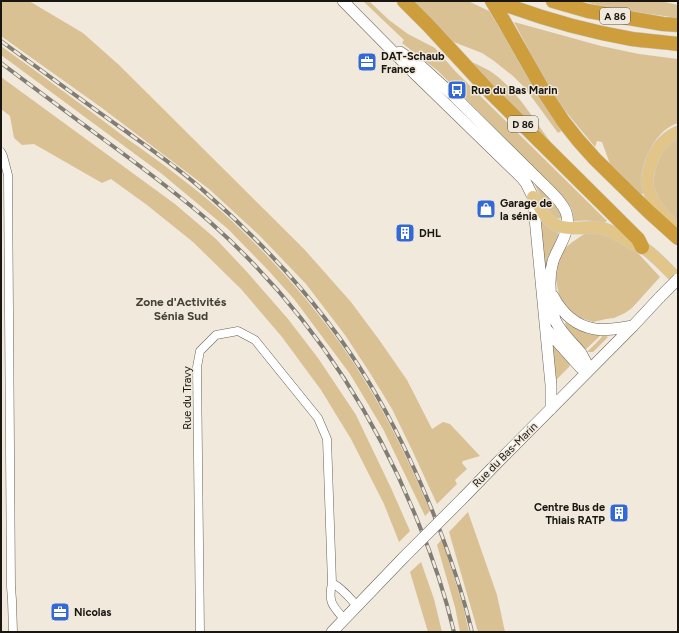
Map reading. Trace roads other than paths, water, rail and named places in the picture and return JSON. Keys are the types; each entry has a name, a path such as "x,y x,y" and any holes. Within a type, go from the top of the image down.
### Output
{"highway":[{"name":"D 86","path":"404,1 488,90 638,239 642,247"},
{"path":"492,1 546,95 563,121 595,159 678,238"},
{"name":"A 86","path":"496,1 523,12 586,30 633,39 678,44"},
{"name":"A 86","path":"553,1 588,11 663,24 678,25"}],"main road":[{"path":"343,1 414,73 522,178 532,196 549,220 557,226 567,228 601,228 615,233 633,244 642,247"},
{"path":"382,40 421,66 455,97 547,187 558,199 565,210 567,228 565,236 552,264 550,292 553,312 557,322 563,332 582,355 589,370"},
{"path":"678,132 668,138 656,150 652,159 647,183 652,198 676,230 678,238"},
{"path":"532,196 551,385 551,409"},
{"name":"D 86","path":"642,247 678,280"},
{"name":"Rue du Bas-Marin","path":"338,628 404,557 678,280"},
{"path":"550,292 564,313 583,326 596,329 633,326"},
{"path":"546,329 581,368 589,370"}],"street":[{"path":"1,152 8,175 11,587 13,632"},
{"name":"Rue du Travy","path":"200,632 197,367 200,351 216,335 238,331 255,340 318,418 327,439 332,583 330,596 338,628"},
{"path":"332,583 345,592 357,606"}],"railway":[{"path":"1,41 186,175 229,213 274,258 335,331 370,384 411,461 444,540 459,585 472,632"},
{"path":"1,63 148,172 210,222 275,287 304,323 356,398 400,479 434,563 454,632"}],"place":[{"name":"DAT-Schaub France","path":"367,62"},
{"name":"Rue du Bas Marin","path":"457,90"},
{"name":"Garage de la sénia","path":"486,209"},
{"name":"DHL","path":"405,233"},
{"name":"Centre Bus de Thiais RATP","path":"619,513"},
{"name":"Nicolas","path":"60,612"}],"district":[{"name":"Zone d'Activités Sénia Sud","path":"181,309"}]}
